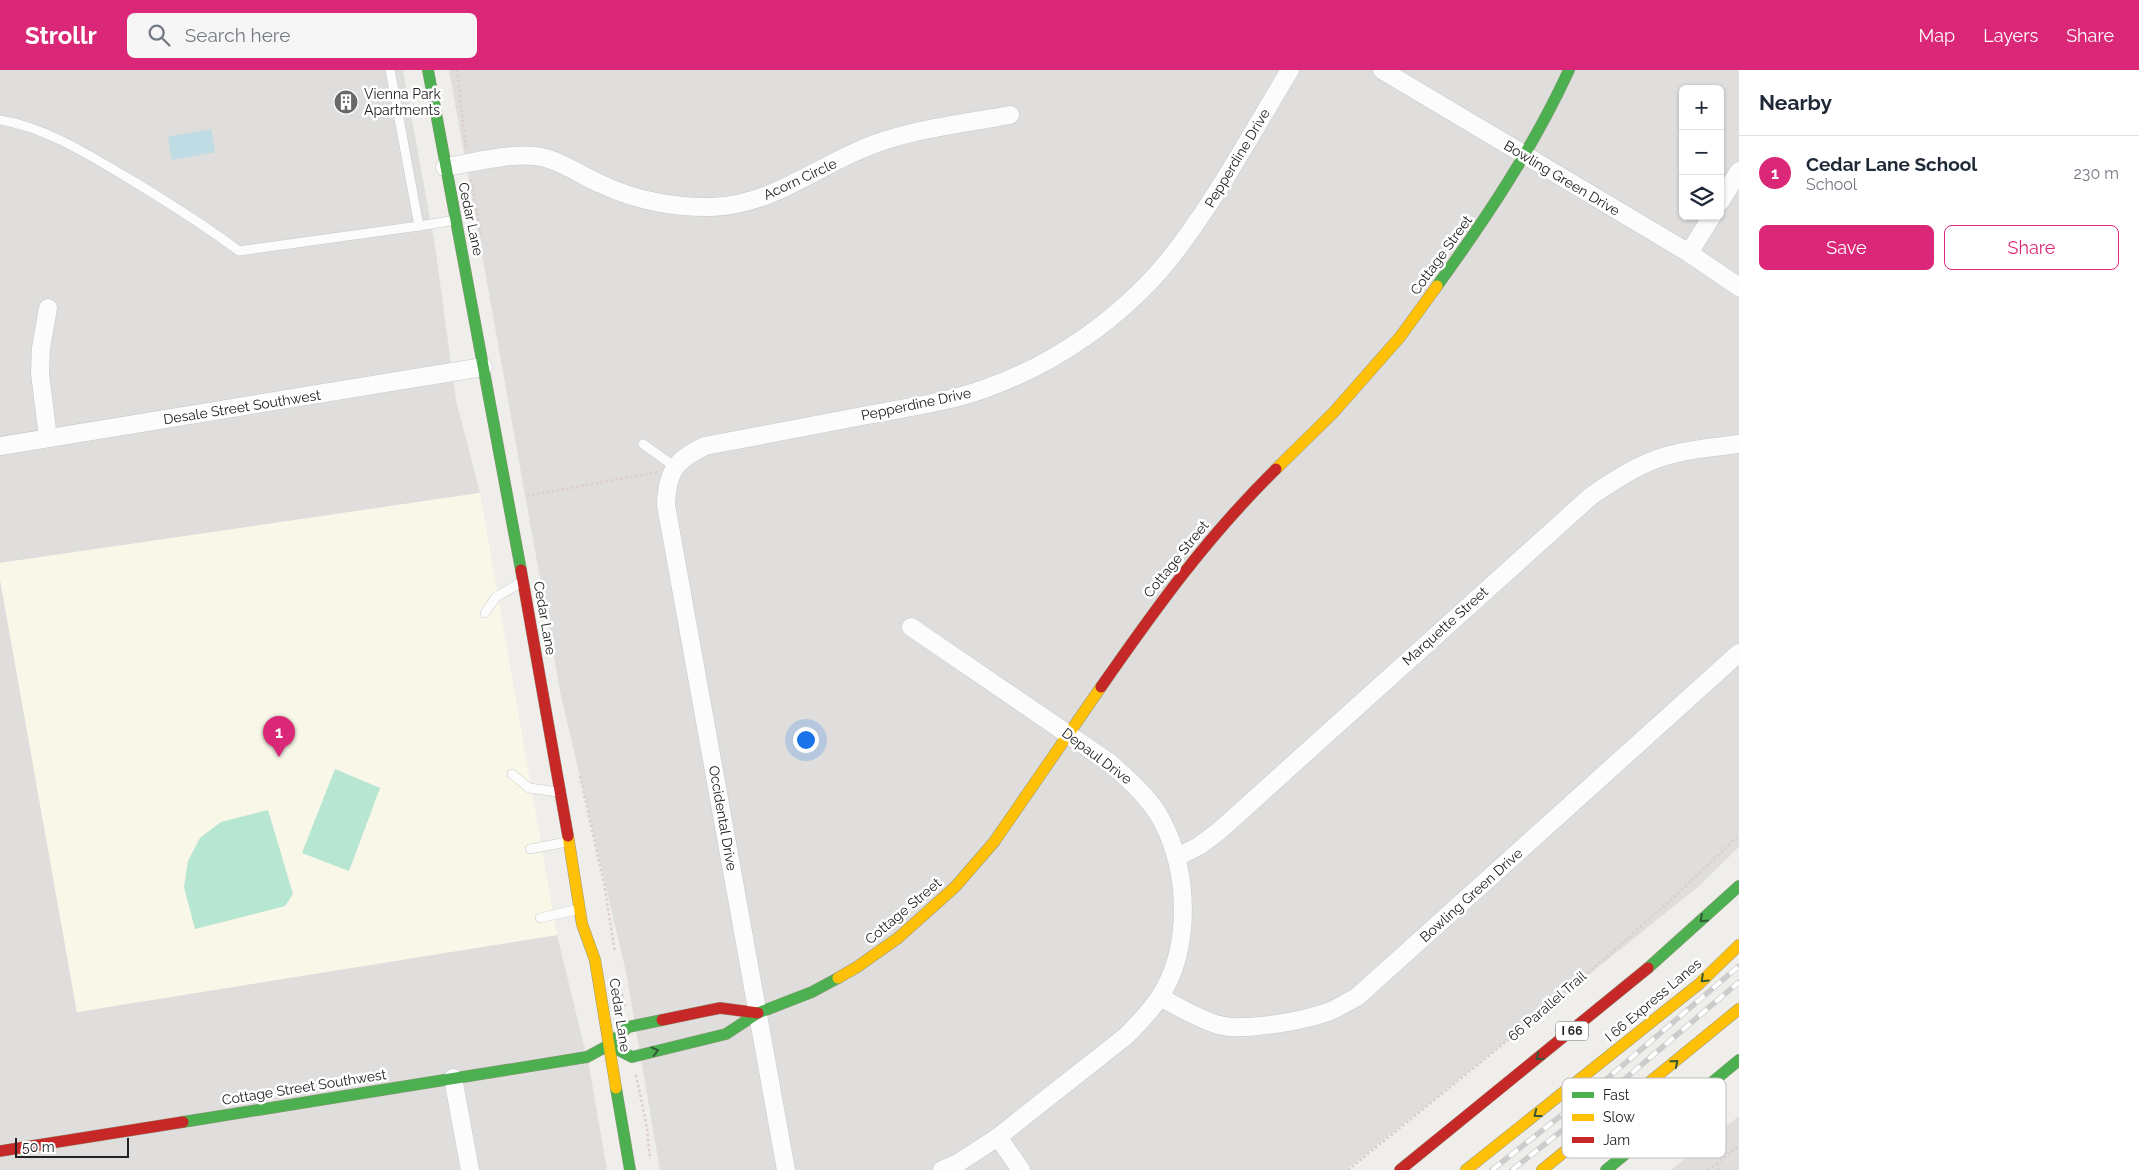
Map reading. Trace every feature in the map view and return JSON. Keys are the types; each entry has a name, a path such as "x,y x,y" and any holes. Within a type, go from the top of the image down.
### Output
{"main road":[{"name":"Cedar Lane","path":"428,70 561,792 579,909 582,924 596,960 630,1170"},
{"name":"Cottage Street","path":"609,1045 632,1056 726,1034 758,1014 812,992 857,967 898,938 955,887 994,842 1160,602 1204,546 1263,482 1333,413 1400,337 1482,224 1548,116 1569,70"},
{"name":"I 66","path":"1400,1170 1661,958 1739,886"},
{"name":"I 66 Express Lanes","path":"1581,1078 1699,984 1739,945"},
{"path":"609,1045 628,1027 720,1008 758,1014"},
{"path":"1656,1078 1739,1009"},
{"name":"Cottage Street Southwest","path":"0,1151 587,1057 609,1045"},
{"path":"1717,1078 1739,1060"},
{"name":"I 66 Express Lanes","path":"1466,1170 1562,1093"},
{"path":"1542,1170 1562,1154"},
{"path":"1607,1170 1621,1158"},
{"path":"1607,1170 1625,1158"}],"street":[{"name":"Pepperdine Drive","path":"675,467 688,454 706,446 950,399 1010,379 1054,357 1094,330 1119,310 1166,262 1200,219 1290,70"},
{"name":"Bowling Green Drive","path":"1382,70 1689,253 1739,287"},
{"name":"Acorn Circle","path":"445,167 512,157 535,156 554,162 618,191 670,204 712,207 760,198 791,186 861,149 894,138 1010,115"},
{"path":"1724,195 1739,171"},
{"path":"1689,253 1710,220"},
{"path":"48,308 41,348 40,372 48,438"},
{"name":"Desale Street Southwest","path":"0,446 483,367"},
{"name":"Marquette Street","path":"1177,857 1199,846 1219,831 1591,496 1640,466 1676,453 1739,444"},
{"name":"Occidental Drive","path":"675,467 666,486 666,505 786,1170"},
{"name":"Depaul Drive","path":"911,627 1110,762 1136,786 1161,819 1177,857 1184,902 1183,924 1174,966 1160,997 1142,1020 1126,1036 998,1137 958,1163 942,1170"},
{"name":"Bowling Green Drive","path":"1160,997 1200,1018 1230,1027 1255,1026 1314,1016 1333,1010 1357,997 1739,653"},
{"path":"453,1078 470,1170"},
{"path":"998,1137 1021,1170"}],"lane":[{"path":"390,70 419,226"},
{"path":"0,120 24,124 76,147 197,220 240,251 456,220"},
{"path":"643,444 675,467"},
{"path":"485,613 496,597 523,582"},
{"path":"512,774 529,788 561,792"},
{"path":"530,849 568,842"},
{"path":"540,918 579,909"}],"path":[{"path":"508,500 675,467"},
{"name":"66 Parallel Trail","path":"1348,1170 1509,1040 1687,886 1739,835"},
{"path":"1726,1156 1739,1146"},
{"path":"1708,1170 1723,1158"},
{"path":"1717,1163 1718,1170"}],"shaded area":[{"path":"0,70 403,70 435,246 456,400 480,493 0,563"},
{"path":"449,70 1739,70 1739,847 1699,886 1346,1170 660,1170 626,972 561,696"},
{"path":"480,493 557,935 77,1012 0,579 0,563"},
{"path":"0,579 77,1012 557,935 589,1066 607,1170 0,1170"},
{"path":"1739,1116 1739,1170 1671,1170 1686,1158 1726,1158 1726,1126"}],"green space":[{"path":"335,769 380,788 349,871 302,853"},
{"path":"268,810 293,894 285,906 195,929 184,887 188,861 200,838 221,822"}],"water":[{"path":"211,129 215,152 172,160 168,137"}],"railway":[{"path":"1608,1078 1739,966"},
{"path":"1626,1078 1739,982"},
{"path":"1492,1170 1562,1115"},
{"path":"1512,1170 1562,1131"}],"traffic: fast":[{"path":"428,70 521,570"},
{"path":"1437,286 1474,234 1525,154 1569,70"},
{"path":"1648,968 1739,886"},
{"path":"609,1045 632,1057 726,1034 758,1013 812,992 838,978"},
{"path":"183,1122 587,1057 609,1045 628,1027 662,1020"},
{"path":"1717,1078 1739,1060"},
{"path":"616,1088 630,1170"},
{"path":"1606,1170 1621,1158"}],"traffic: slow":[{"path":"1276,469 1333,413 1400,337 1437,286"},
{"path":"838,978 898,938 955,887 994,842 1101,687"},
{"path":"568,836 582,924 595,960 616,1088"},
{"path":"1581,1078 1699,984 1739,945"},
{"path":"1655,1078 1739,1009"},
{"path":"1466,1170 1562,1093"},
{"path":"1542,1170 1562,1154"}],"traffic: jam":[{"path":"1101,687 1183,574 1227,521 1276,469"},
{"path":"521,570 568,836"},
{"path":"1400,1170 1648,968"},
{"path":"662,1020 720,1008 758,1013"},
{"path":"0,1151 183,1122"}],"place":[{"name":"Vienna Park Apartments","path":"346,102"},
{"name":"Cedar Lane School","path":"279,757"}]}
